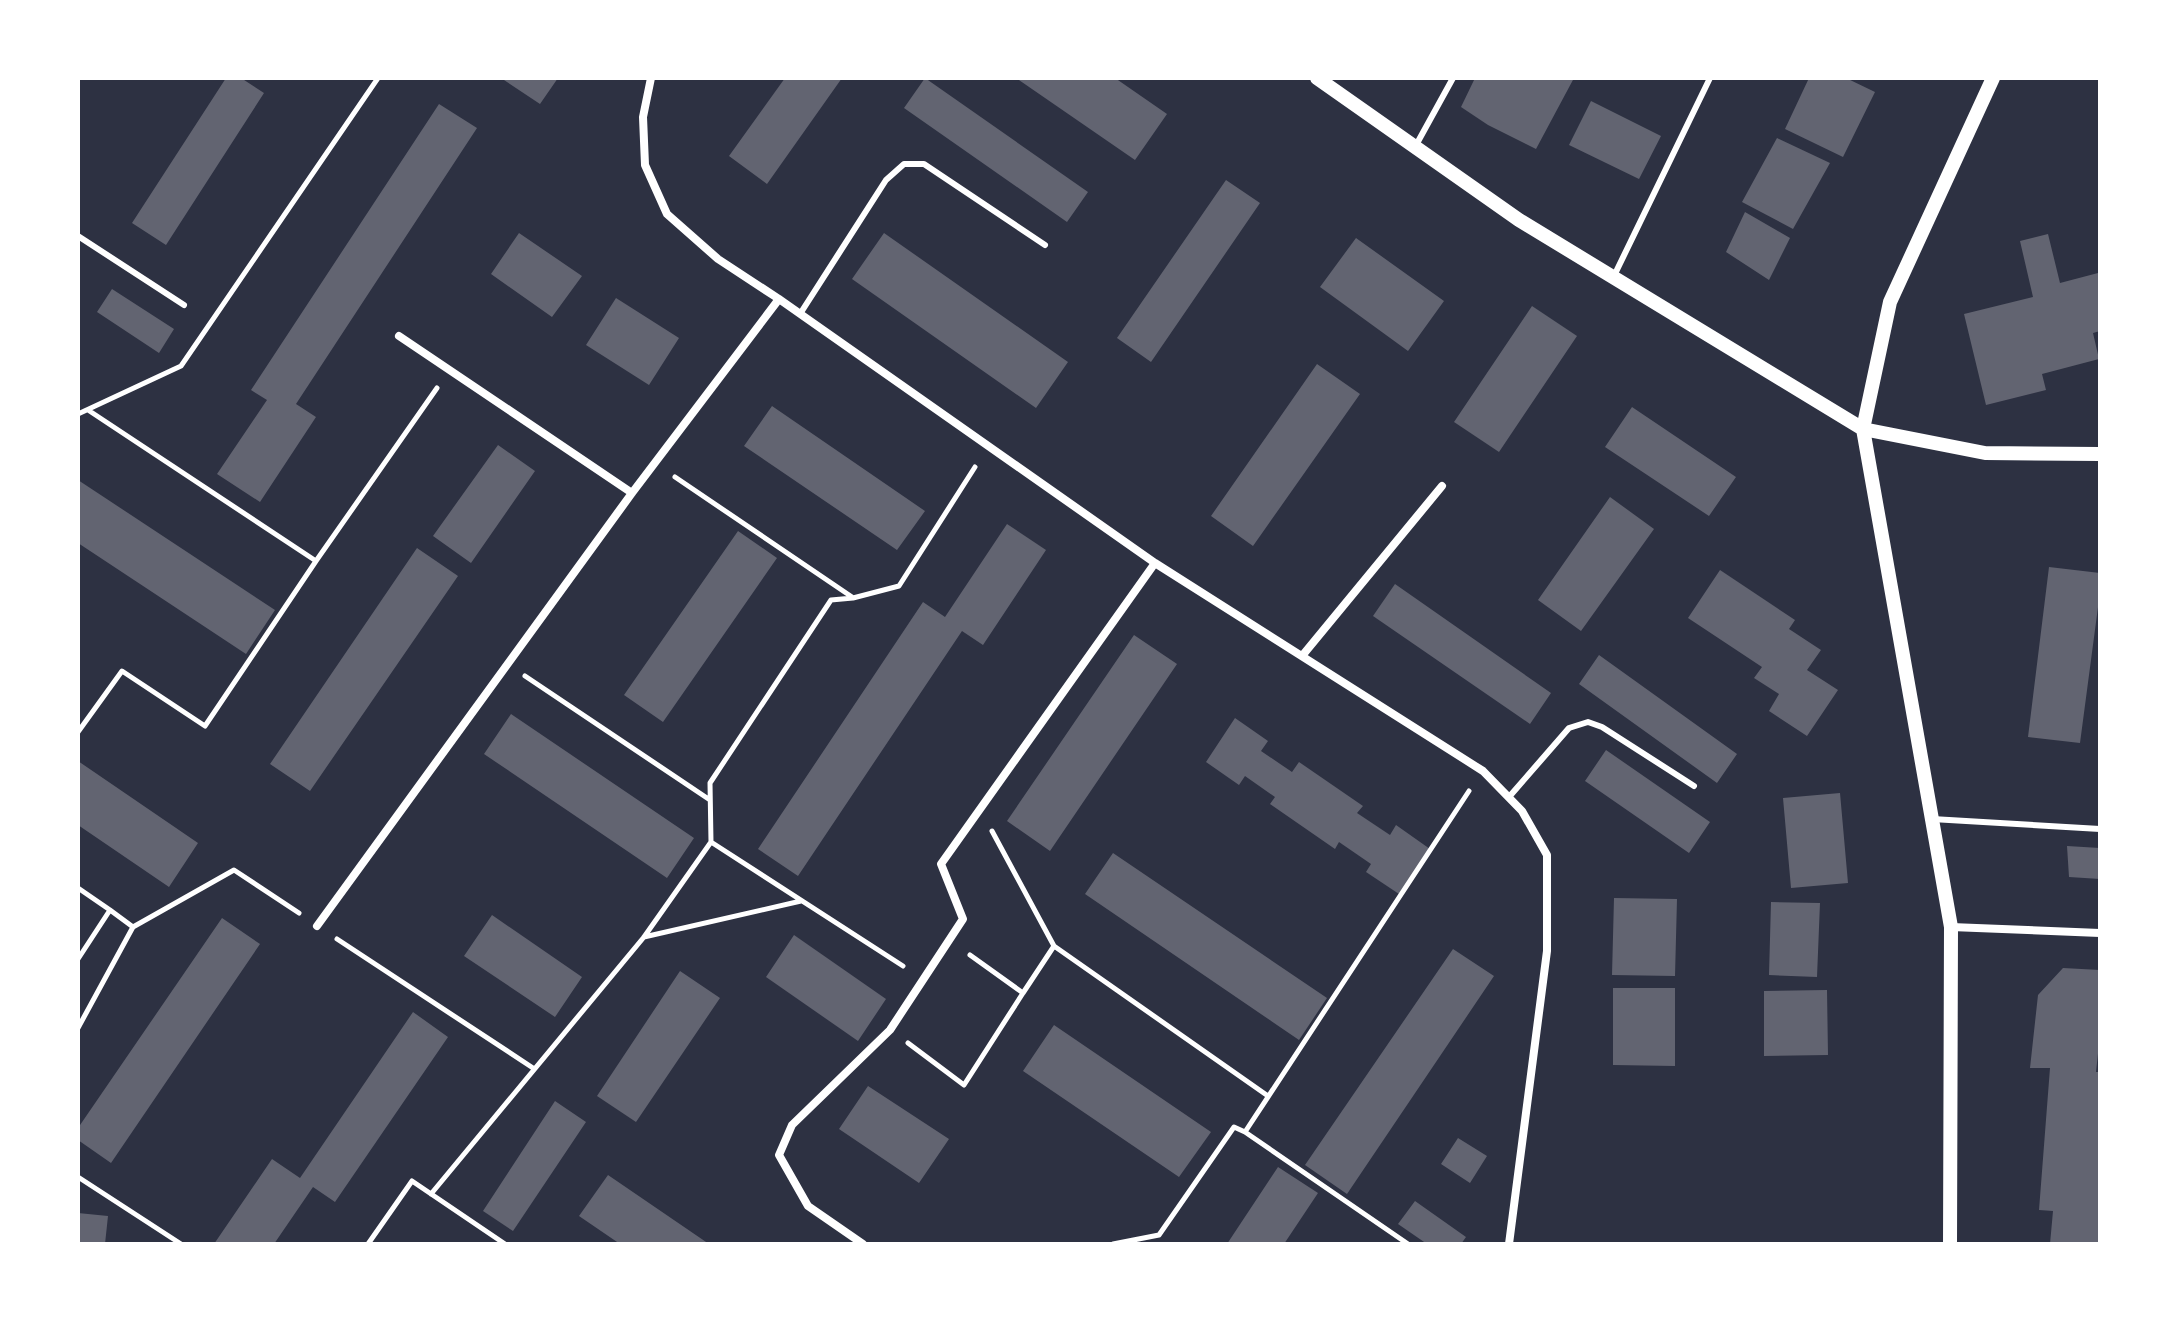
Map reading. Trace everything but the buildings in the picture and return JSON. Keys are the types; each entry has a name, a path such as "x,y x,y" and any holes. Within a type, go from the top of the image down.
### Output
{"street":[{"path":"651,78 643,117 645,165 667,214 718,259 1155,563 1483,771 1522,811 1547,855 1547,951 1509,1244"},
{"path":"1317,78 1519,220 1863,429 1985,453 2100,454"},
{"path":"1950,1244 1951,927 1863,429 1890,302 1993,78"},
{"path":"317,926 654,463 779,299"},
{"path":"399,336 632,493"},
{"path":"1302,656 1442,486"},
{"path":"863,1244 808,1206 779,1155 792,1125 890,1030 963,919 941,864 1155,563"},
{"path":"1951,927 2100,933"}],"lane":[{"path":"1415,147 1453,78"},
{"path":"1613,278 1710,78"},
{"path":"800,314 886,180 904,164 924,164 1045,245"},
{"path":"78,236 184,305"},
{"path":"1509,797 1569,728 1588,722 1602,727 1694,786"},
{"path":"1932,819 2100,829"}],"path":[{"path":"78,414 181,366 378,78"},
{"path":"78,732 122,671 205,726 450,370"},
{"path":"88,410 316,561"},
{"path":"431,1194 644,937 711,842 710,783 831,600 853,598 899,586 989,446"},
{"path":"654,463 853,598"},
{"path":"507,664 711,800"},
{"path":"1245,1132 1483,771"},
{"path":"980,809 1054,946 1268,1096"},
{"path":"711,842 924,980"},
{"path":"78,1028 133,927 234,870 533,1068"},
{"path":"78,888 133,927"},
{"path":"644,937 802,901"},
{"path":"78,959 110,910"},
{"path":"949,940 1023,993"},
{"path":"890,1030 964,1085 1054,946"},
{"path":"1113,1244 1159,1235 1234,1127 1408,1244"},
{"path":"78,1177 181,1244"},
{"path":"368,1244 412,1181 505,1244"}]}
